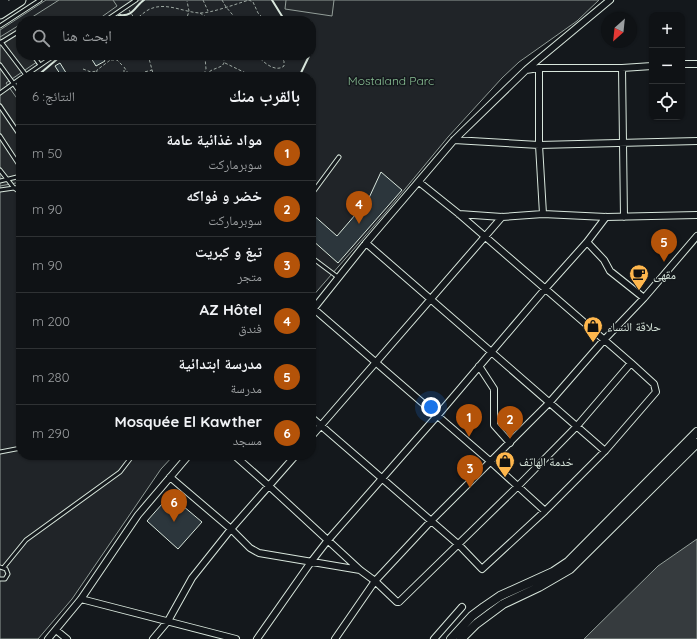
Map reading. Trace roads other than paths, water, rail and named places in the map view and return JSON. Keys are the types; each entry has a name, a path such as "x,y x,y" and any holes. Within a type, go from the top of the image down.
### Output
{"highway":[{"path":"0,13 20,0"}],"street":[{"path":"316,305 366,243 454,140 526,70 610,0"},
{"path":"685,64 697,64"},
{"path":"526,70 539,68 622,68 649,66"},
{"path":"539,68 539,145 542,214"},
{"path":"622,68 624,217"},
{"path":"454,140 539,145 697,141"},
{"path":"316,422 431,521 481,568 484,568 545,511 605,451 656,392 654,384 631,363 459,214 419,182"},
{"path":"459,214 502,217 542,214 606,217 697,215"},
{"path":"316,432 502,217"},
{"path":"257,639 310,562 328,540 437,416 545,288 587,242 606,217"},
{"path":"336,639 375,580 431,521 550,402 604,340 644,298 697,236"},
{"path":"587,242 604,260 610,271 644,298"},
{"path":"366,243 605,451"},
{"path":"316,313 491,462 545,511"},
{"path":"240,460 360,570 375,580 397,602 399,602 577,426 631,363"},
{"path":"479,366 494,389 494,425 510,443"},
{"path":"451,639 469,620 500,596 553,572 568,562 697,432"},
{"path":"461,639 476,624 496,608 539,587 570,569 697,443"},
{"path":"48,639 81,599 138,515 185,460"},
{"path":"153,639 168,622 192,578 231,529 292,460"},
{"path":"170,477 231,529 250,548 259,553 360,570"},
{"path":"81,599 236,639"},
{"path":"434,639 462,607"},
{"path":"56,630 67,639"}],"lane":[{"path":"0,26 40,0"},
{"path":"113,16 136,0"},
{"path":"16,34 1,43 20,72"},
{"path":"36,60 40,65"},
{"path":"30,72 48,60"},
{"path":"0,65 16,86"},
{"path":"0,92 14,83"},
{"path":"0,106 16,130"},
{"path":"0,136 16,160"},
{"path":"316,188 339,157"},
{"path":"0,170 14,188 0,190"},
{"path":"0,180 16,177"},
{"path":"316,261 339,278"},
{"path":"0,452 16,449"},
{"path":"0,579 5,579 8,576 7,570 2,568 26,540 120,472 129,460"}],"place":[{"name":"AZ Hôtel","path":"359,224"},
{"name":"مدرسة ابتدائية","path":"664,262"},
{"name":"مقهى","path":"639,291"},
{"name":"حلاقة النساء","path":"593,343"},
{"name":"مواد غذائية عامة","path":"469,437"},
{"name":"خضر و فواكه","path":"510,439"},
{"name":"خدمة الهاتف","path":"505,478"},
{"name":"تبغ و كبريت","path":"470,488"},
{"name":"Mosquée El Kawther","path":"174,522"}],"park label":[{"name":"Mostaland Parc","path":"391,80"}]}
